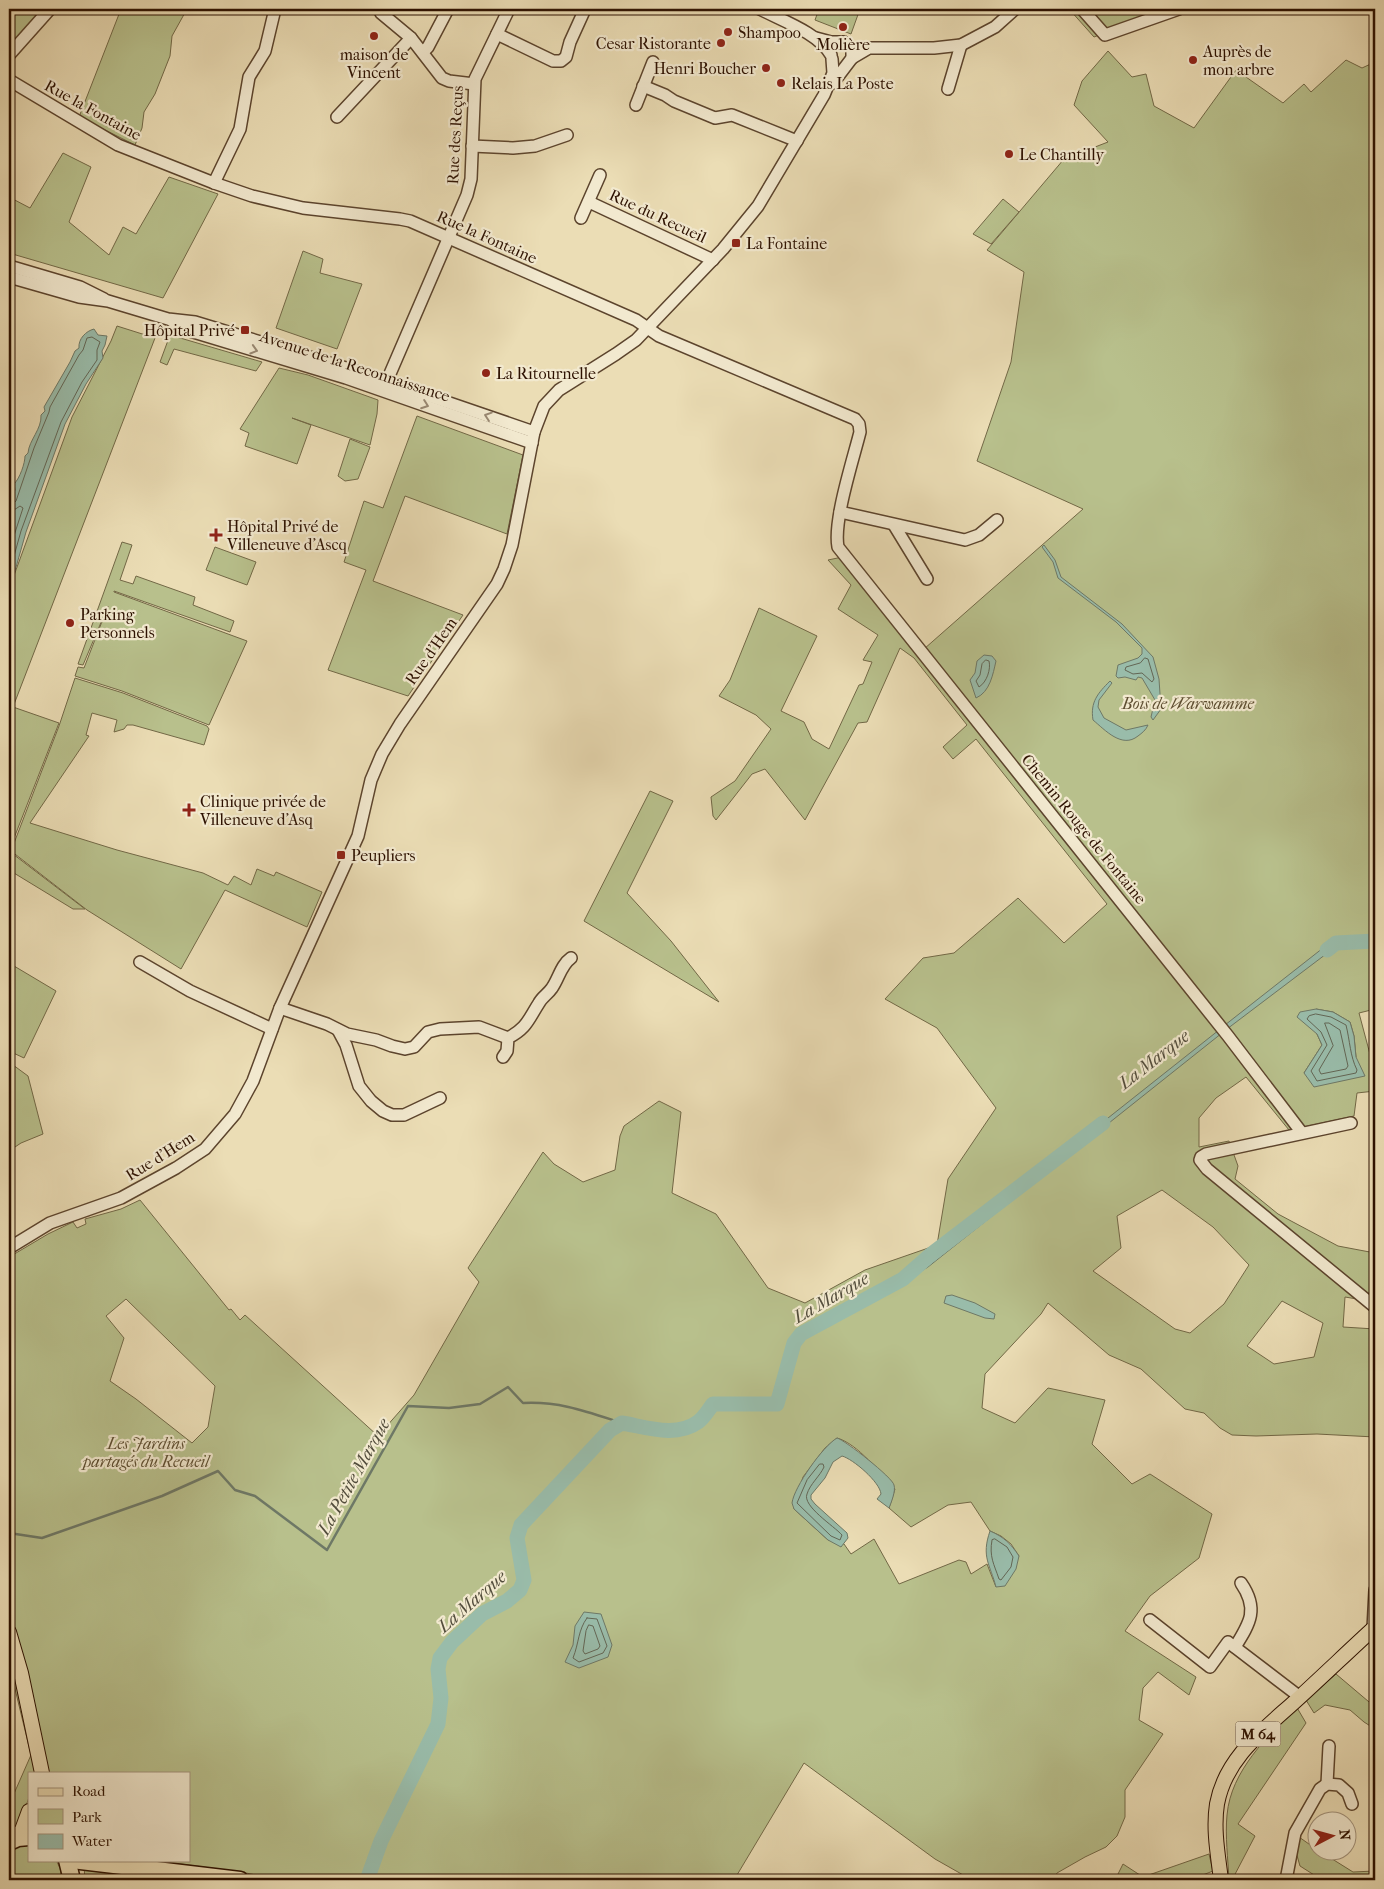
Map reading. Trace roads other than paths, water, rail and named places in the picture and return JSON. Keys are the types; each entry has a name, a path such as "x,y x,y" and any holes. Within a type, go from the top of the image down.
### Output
{"highway":[{"path":"11,1841 28,1837"},
{"path":"68,1862 72,1880"},
{"path":"89,1862 240,1880"}],"main road":[{"name":"M 64","path":"1222,1880 1216,1821 1217,1804 1224,1782 1243,1750 1374,1628"},
{"path":"9,1632 19,1663 42,1772"},
{"path":"37,1772 38,1748"},
{"path":"11,1841 22,1830 28,1814"}],"street":[{"path":"9,55 50,9"},
{"path":"214,184 240,129 249,77 264,51 275,9"},
{"path":"379,9 381,13 411,38 442,78 449,81 474,84"},
{"path":"423,52 428,47 448,9"},
{"name":"Rue des Reçus","path":"385,386 470,187 474,84 477,73 509,9"},
{"path":"496,34 553,61 561,61 566,56 570,42 585,9"},
{"path":"760,9 816,38 854,46 880,48"},
{"path":"816,38 840,64 851,60 865,50 880,48 934,48 961,45 995,27 1015,9"},
{"path":"1082,9 1105,35 1178,9"},
{"path":"337,117 411,38"},
{"path":"832,57 832,48 844,43"},
{"path":"844,43 853,51 851,60"},
{"path":"948,88 961,45"},
{"name":"Rue du Recueil","path":"824,95 833,73 832,57"},
{"name":"Rue du Recueil","path":"648,328 713,260 750,216 824,95 851,60"},
{"path":"636,105 653,62"},
{"name":"Rue la Fontaine","path":"9,80 118,145 214,184 252,196 303,208 405,219 636,320 659,336 857,421 860,432 840,512 837,535 838,547"},
{"path":"643,86 715,118 732,115 796,141"},
{"path":"472,146 513,148 536,146 567,135"},
{"name":"Rue du Recueil","path":"581,218 600,175"},
{"name":"Rue du Recueil","path":"588,202 713,260"},
{"name":"Avenue de la Reconnaissance","path":"9,266 58,292"},
{"name":"Avenue de la Reconnaissance","path":"9,277 58,292 87,299 108,301 168,319 190,331 385,386 533,438"},
{"name":"Rue d'Hem","path":"9,1248 55,1221 132,1193 178,1167 204,1148 224,1128 242,1103 253,1081 280,1008 358,836 371,780 382,754 400,724 497,584 504,569 512,545 533,438 541,411 554,393 622,351 648,328"},
{"path":"840,512 965,540 979,536 997,520"},
{"path":"894,525 927,579"},
{"name":"Chemin Rouge de Fontaine","path":"838,547 1213,1017 1302,1133"},
{"path":"508,1038 521,1031 528,1023 539,1002 552,989 564,965 571,958"},
{"path":"140,962 190,991 272,1029"},
{"path":"280,1008 327,1024 350,1035 405,1048 414,1047 428,1032 440,1029 473,1026 490,1030 508,1038"},
{"path":"338,1030 348,1051 359,1086 383,1111 400,1116 440,1098"},
{"path":"503,1057 507,1051 508,1038"},
{"path":"1351,1122 1206,1154 1201,1157 1200,1162 1375,1307"},
{"path":"1235,1647 1249,1623 1252,1613 1249,1597 1241,1583"},
{"path":"1374,1628 1375,1590"},
{"path":"1150,1620 1210,1666 1228,1642 1300,1697"},
{"path":"1327,1784 1329,1746"},
{"path":"1286,1880 1296,1829 1316,1794 1327,1784 1335,1783 1343,1787 1348,1793 1352,1804"}],"water":[{"path":"94,329 98,335 107,336 102,351 103,358 86,384 65,424 26,532 9,592 9,503 15,490 14,484 40,425 41,415 45,411 44,407 75,351 79,348 81,339 85,334"},
{"path":"1044,545 1055,560 1061,577 1122,624 1153,657 1159,679 1161,709 1153,720 1151,717 1155,700 1142,678 1138,677 1136,680 1125,677 1118,678 1116,676 1118,665 1138,658 1142,654 1142,648 1116,622 1058,578 1053,562 1042,547"},
{"path":"984,655 992,656 996,661 988,687 985,692 976,698 970,680 975,673 977,661"},
{"path":"1110,681 1112,683 1099,700 1098,707 1104,718 1126,730 1148,725 1142,733 1132,739 1126,740 1114,737 1093,720 1092,714 1096,698"},
{"path":"1350,938 1375,939 1375,944 1353,940 1338,945 1227,1029 1225,1025 1323,948"},
{"path":"1316,1009 1333,1012 1350,1022 1354,1036 1356,1057 1365,1076 1314,1087 1304,1073 1322,1045 1317,1034 1297,1017 1300,1012"},
{"path":"1219,1030 1222,1033 928,1267 902,1283 898,1279 934,1256"},
{"path":"952,1295 975,1303 995,1314 994,1319 985,1318 944,1303 946,1296"},
{"path":"837,1438 878,1468 894,1485 893,1497 889,1508 877,1499 881,1494 876,1483 859,1466 842,1456 833,1462 825,1478 811,1495 811,1499 847,1533 848,1538 841,1547 828,1540 794,1509 792,1503 798,1487 810,1467 824,1449"},
{"path":"990,1531 1007,1541 1019,1556 1016,1569 1005,1586 996,1587 987,1560 986,1547"},
{"path":"584,1612 601,1614 612,1645 608,1657 579,1668 565,1662 573,1645 575,1626"}],"waterway":[{"name":"La Marque","path":"1327,950 1336,943 1375,941"},
{"name":"La Marque","path":"367,1880 381,1841 438,1724 441,1698 438,1669 440,1658 452,1642 482,1614 507,1601 520,1590 524,1580 517,1538 521,1525 610,1430 622,1423 661,1430 689,1427 698,1422 713,1404 777,1404 794,1343 801,1334 903,1279 929,1256 1103,1123"},
{"name":"La Petite Marque","path":"9,1533 42,1538 162,1496 218,1471 235,1490 255,1496 327,1550 408,1406 449,1408 480,1404 508,1387 523,1403 562,1406 622,1423"}],"place":[{"name":"Molière","path":"843,27"},
{"name":"Shampoo","path":"728,32"},
{"name":"maison de Vincent","path":"374,36"},
{"name":"Cesar Ristorante","path":"721,43"},
{"name":"Auprès de mon arbre","path":"1193,60"},
{"name":"Henri Boucher","path":"766,68"},
{"name":"Relais La Poste","path":"781,83"},
{"name":"Le Chantilly","path":"1009,154"},
{"name":"La Fontaine","path":"736,243"},
{"name":"Hôpital Privé","path":"245,330"},
{"name":"La Ritournelle","path":"486,373"},
{"name":"Hôpital Privé de Villeneuve d'Ascq","path":"216,535"},
{"name":"Parking Personnels","path":"70,623"},
{"name":"Clinique privée de Villeneuve d'Asq","path":"189,810"},
{"name":"Peupliers","path":"341,855"}],"park label":[{"name":"Bois de Warwamme","path":"1188,703"},
{"name":"Les Jardins partagés du Recueil","path":"146,1452"}]}
